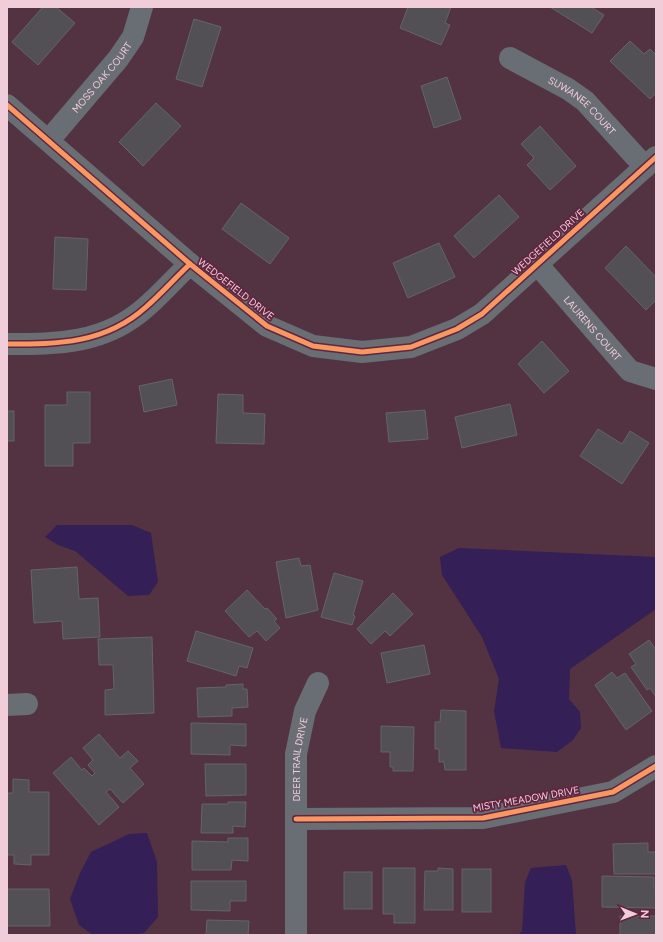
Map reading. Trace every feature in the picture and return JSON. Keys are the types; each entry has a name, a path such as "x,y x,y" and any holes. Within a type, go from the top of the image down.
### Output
{"street":[{"name":"MOSS OAK COURT","path":"49,140 118,59 133,37 142,7"},
{"name":"SUWANEE COURT","path":"510,58 568,89 585,101 650,162"},
{"name":"WEDGEFIELD DRIVE","path":"7,106 49,140 190,264 267,326 313,346 362,352 411,347 457,330 482,314 650,162"},
{"path":"7,344 65,343 84,339 113,329 146,307 190,264"},
{"name":"LAURENS COURT","path":"537,264 630,371 656,379"},
{"name":"DEER TRAIL DRIVE","path":"296,935 296,754 305,711 318,683"},
{"name":"MISTY MEADOW DRIVE","path":"296,819 483,818 612,792 656,766"}],"shaded area":[{"path":"57,525 132,525 151,533 158,582 149,595 128,596 75,551 58,545 45,537"},
{"path":"459,548 656,557 656,609 570,669 569,699 580,712 581,728 573,740 557,752 501,748 494,711 499,679 482,637 442,575 440,557"},
{"path":"147,833 157,862 158,917 144,933 133,935 93,935 79,925 70,899 80,873 91,852 129,834"},
{"path":"566,865 572,880 576,935 518,935 522,931 525,882 531,868"}],"building":[{"path":"43,7 56,7 75,23 38,65 12,42"},
{"path":"408,7 451,7 445,23 450,25 441,45 400,28"},
{"path":"550,7 591,7 604,15 592,33"},
{"path":"194,19 221,27 202,87 176,79"},
{"path":"630,41 644,54 650,49 656,55 656,93 650,99 610,61"},
{"path":"447,77 461,119 434,128 421,86"},
{"path":"156,103 181,126 143,166 119,142"},
{"path":"540,126 576,166 550,190 527,165 534,158 521,144"},
{"path":"499,195 519,217 474,258 454,236"},
{"path":"241,203 289,238 270,264 222,229"},
{"path":"55,237 88,239 86,290 53,289"},
{"path":"439,243 455,277 408,298 393,263"},
{"path":"626,246 656,277 656,300 646,310 605,268"},
{"path":"542,341 569,371 544,393 518,364"},
{"path":"172,379 177,405 144,412 139,386"},
{"path":"67,392 90,392 90,443 73,443 73,466 45,466 45,405 67,405"},
{"path":"218,394 243,395 243,413 265,414 264,444 216,443"},
{"path":"510,404 517,435 462,448 455,417"},
{"path":"425,410 428,439 389,442 386,413"},
{"path":"7,411 14,411 14,441 7,441"},
{"path":"598,429 622,444 630,431 649,443 622,484 580,456"},
{"path":"299,558 301,566 310,565 318,610 286,618 276,562"},
{"path":"77,567 79,599 98,598 100,637 63,639 62,621 34,623 31,570"},
{"path":"334,573 363,581 353,615 355,616 352,625 321,617"},
{"path":"247,590 277,619 274,621 280,628 266,641 257,631 249,637 225,611"},
{"path":"393,593 413,614 390,636 385,631 371,644 357,629"},
{"path":"196,631 253,648 247,668 239,666 236,676 187,661"},
{"path":"152,637 154,713 105,715 105,690 114,689 113,665 99,665 98,639"},
{"path":"649,640 656,650 656,697 650,688 647,690 631,667 636,664 629,654"},
{"path":"424,645 430,674 387,683 381,653"},
{"path":"612,672 617,678 625,673 652,711 626,730 595,685"},
{"path":"243,684 243,689 247,689 248,707 232,708 232,716 198,717 197,688 226,687 226,685"},
{"path":"441,710 466,711 466,770 445,770 444,762 439,762 439,749 435,749 435,722 440,722"},
{"path":"191,723 246,724 246,746 230,745 230,755 191,754"},
{"path":"381,726 414,727 413,771 393,771 393,767 390,767 390,752 381,752"},
{"path":"99,734 120,758 128,751 138,761 130,768 144,784 123,803 110,789 106,792 119,807 99,825 53,773 71,757 82,770 84,768 92,776 95,773 88,765 93,760 83,748"},
{"path":"205,764 246,764 246,795 206,796"},
{"path":"13,779 29,780 29,792 49,792 49,855 31,855 31,865 14,864 14,855 7,855 7,793 13,793"},
{"path":"228,802 246,802 245,827 233,826 233,833 201,833 202,804 228,804"},
{"path":"228,838 248,838 248,861 232,860 231,870 192,870 192,841 228,842"},
{"path":"648,843 648,852 656,852 656,874 614,874 613,844"},
{"path":"383,868 415,868 415,923 394,923 394,914 383,914"},
{"path":"438,868 453,869 453,910 424,910 425,871 438,871"},
{"path":"462,869 491,869 491,912 462,912"},
{"path":"344,872 372,872 372,909 344,909"},
{"path":"602,876 654,877 654,888 656,888 656,908 602,907"},
{"path":"191,881 246,881 246,901 230,901 230,911 191,910"},
{"path":"7,889 49,889 50,926 7,926"},
{"path":"620,916 656,916 656,935 620,935"},
{"path":"207,920 249,921 248,935 206,935"}],"cycle path":[{"path":"7,105 190,264 267,326 313,346 362,352 411,347 457,329 482,314 656,157"},
{"path":"7,344 63,342 97,335 114,328 130,319 146,307 190,264"},
{"path":"296,819 483,818 613,792 656,766"}]}
